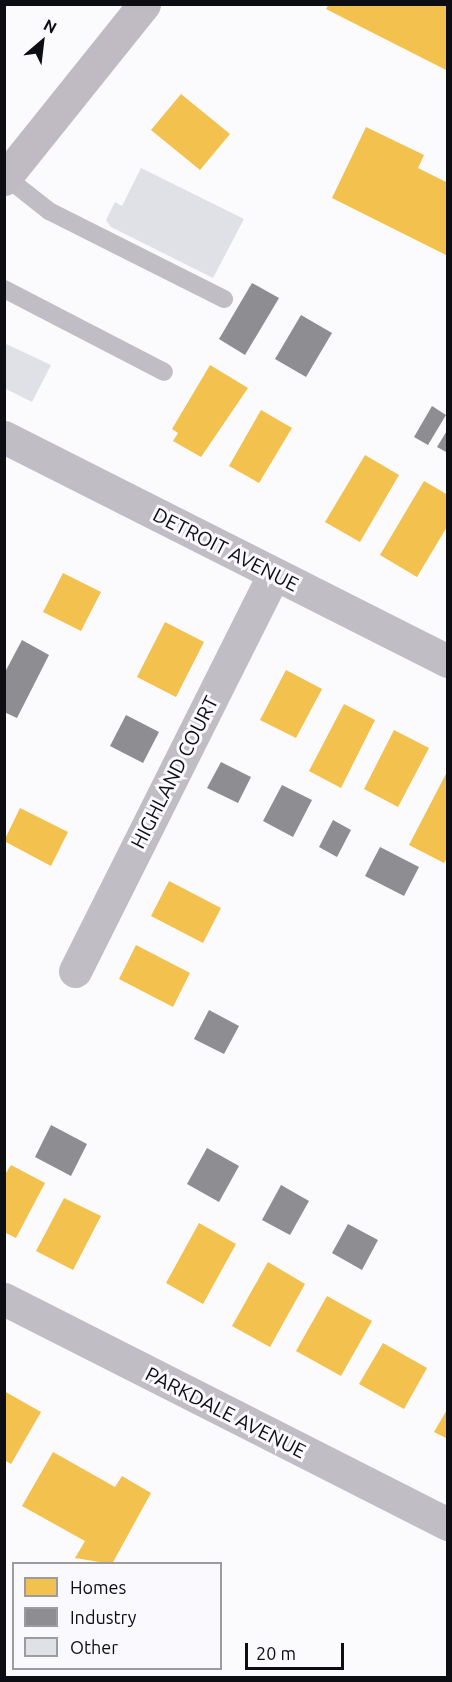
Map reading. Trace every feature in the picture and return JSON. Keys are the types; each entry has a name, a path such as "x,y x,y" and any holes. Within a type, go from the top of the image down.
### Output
{"main road":[{"path":"5,178 144,4"}],"street":[{"name":"DETROIT AVENUE","path":"4,437 447,662"},
{"name":"HIGHLAND COURT","path":"75,971 274,574"},
{"name":"PARKDALE AVENUE","path":"4,1299 447,1524"}],"lane":[{"path":"5,178 49,211 224,299"},
{"path":"4,289 164,372"}],"building: Homes":[{"path":"329,4 448,4 448,71 326,9"},
{"path":"181,94 230,134 200,170 151,130"},
{"path":"366,127 424,155 418,168 448,183 448,256 332,198"},
{"path":"210,365 248,388 201,457 173,441 178,433 172,429"},
{"path":"261,410 292,428 259,483 229,466"},
{"path":"365,455 399,475 360,542 325,522"},
{"path":"424,481 448,495 448,525 417,577 380,555"},
{"path":"63,573 101,592 81,631 43,612"},
{"path":"165,622 204,642 176,697 137,677"},
{"path":"286,670 322,689 296,738 260,720"},
{"path":"344,704 375,720 341,788 309,771"},
{"path":"394,730 429,748 398,807 364,789"},
{"path":"448,770 448,857 444,863 409,845"},
{"path":"20,808 68,832 51,866 4,841"},
{"path":"169,881 221,908 203,943 151,916"},
{"path":"136,945 190,973 173,1007 119,979"},
{"path":"11,1165 45,1183 16,1238 4,1232 4,1176"},
{"path":"64,1198 101,1216 73,1270 36,1251"},
{"path":"199,1223 236,1244 203,1304 166,1283"},
{"path":"268,1262 305,1284 270,1347 232,1326"},
{"path":"327,1296 372,1321 341,1376 296,1351"},
{"path":"383,1343 427,1368 404,1409 359,1384"},
{"path":"4,1391 41,1412 11,1464 4,1460"},
{"path":"448,1408 448,1439 434,1432"},
{"path":"53,1452 115,1487 122,1476 151,1493 113,1562 75,1558 85,1541 22,1506"}],"building: Industry":[{"path":"252,283 279,298 245,355 219,339"},
{"path":"301,315 332,333 306,377 275,359"},
{"path":"432,406 446,415 428,445 414,437"},
{"path":"448,429 448,453 437,447"},
{"path":"22,640 49,655 17,718 4,712 4,674"},
{"path":"126,715 159,732 143,763 110,746"},
{"path":"221,762 251,777 238,803 207,788"},
{"path":"282,785 312,800 293,837 263,821"},
{"path":"333,820 351,830 337,857 319,847"},
{"path":"380,847 419,867 404,896 365,876"},
{"path":"209,1010 239,1026 224,1054 194,1039"},
{"path":"51,1125 87,1144 71,1176 35,1157"},
{"path":"207,1148 239,1166 219,1202 187,1184"},
{"path":"281,1185 309,1201 290,1235 262,1220"},
{"path":"348,1224 378,1240 362,1270 332,1253"}],"building: Other":[{"path":"141,168 244,219 213,278 111,227 106,220 115,202 122,206"},
{"path":"4,343 51,365 32,402 4,388"}]}
